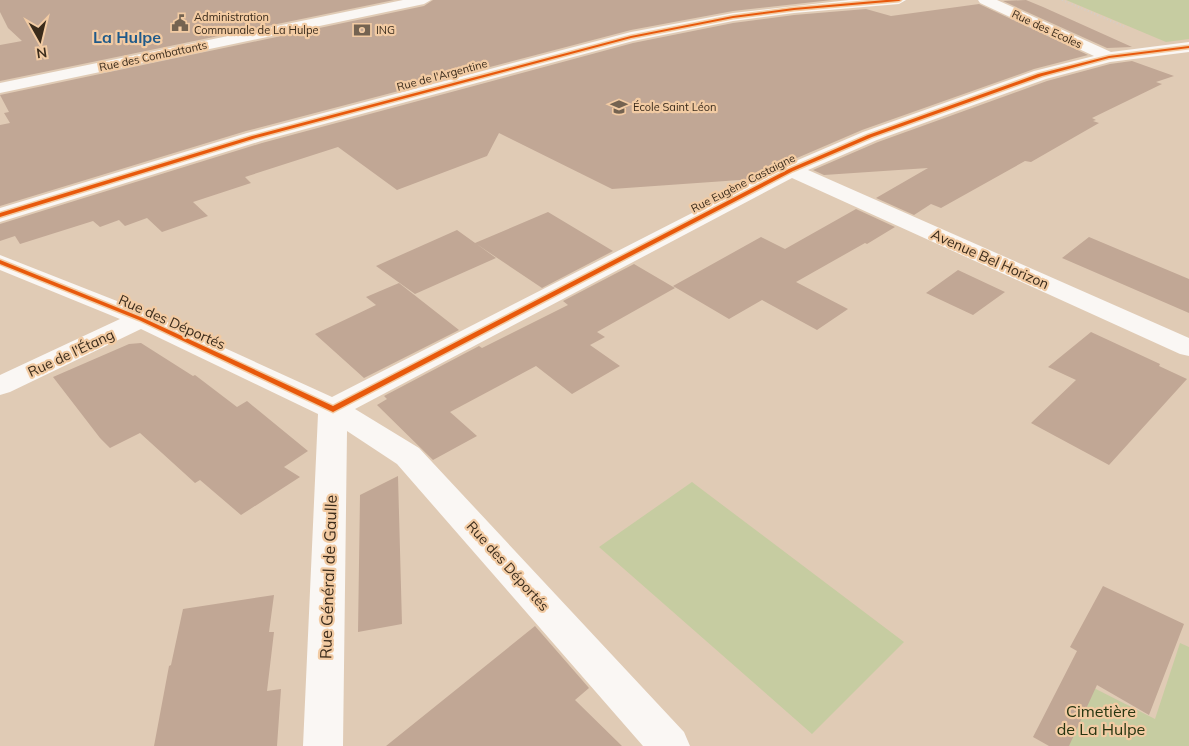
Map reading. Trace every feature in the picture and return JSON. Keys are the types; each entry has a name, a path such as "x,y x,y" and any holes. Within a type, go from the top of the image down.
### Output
{"street":[{"name":"Rue des Combattants","path":"0,88 424,0"},
{"name":"Rue de l'Argentine","path":"0,215 254,137 631,37 733,17 794,9 899,0"},
{"name":"Rue des Ecoles","path":"985,0 1109,57"},
{"name":"Rue Eugène Castaigne","path":"333,409 791,170 870,136 1040,75 1109,57 1182,48"},
{"name":"Avenue Bel Horizon","path":"791,170 1189,348"},
{"name":"Rue des Déportés","path":"0,262 141,319 333,409 408,456 670,746"},
{"name":"Rue de l'Étang","path":"0,386 141,319"},
{"name":"Rue Général de Gaulle","path":"323,746 333,409"}],"path":[{"path":"1062,0 1182,48"}],"green space":[{"path":"1066,0 1189,0 1189,39 1166,42"},
{"path":"692,482 904,642 812,734 599,547"},
{"name":"Cimetière de La Hulpe","path":"1180,643 1189,647 1189,746 1064,746 1088,685 1155,719"}],"building":[{"path":"0,0 394,0 0,81 0,45 22,41 8,28 0,12"},
{"path":"433,0 832,0 733,11 631,30 246,131 0,206 0,125 10,123 4,113 9,112 0,95 424,6"},
{"path":"1026,0 1132,47 1107,48 1003,1"},
{"path":"979,4 1088,55 1034,69 862,130 783,164 754,179 612,189 499,133 487,156 397,190 338,147 245,177 251,183 193,202 208,216 162,232 147,218 125,226 119,220 100,227 93,221 20,244 15,236 0,241 0,224 262,143 633,43 733,23 794,15 866,9 891,16"},
{"path":"1132,61 1174,76 1156,82 1162,84 1092,118 1096,120 1093,121 1099,123 1031,162 1025,161 941,208 931,204 914,215 876,198 928,168 824,175 813,170 878,142 1047,81 1110,64"},
{"path":"856,209 895,227 796,282 848,309 817,330 762,300 729,319 673,286 761,237 785,249"},
{"path":"548,212 613,251 542,288 475,243"},
{"path":"457,230 496,258 415,294 376,266"},
{"path":"1089,237 1189,279 1189,313 1062,258"},
{"path":"634,264 675,288 597,332 605,337 590,345 620,366 572,394 536,366 450,412 477,436 433,460 377,405 387,399 384,396 479,346 482,348 568,305 563,301"},
{"path":"958,270 1005,292 973,315 926,293"},
{"path":"399,283 459,330 364,378 315,334 376,305 366,297"},
{"path":"1091,332 1160,364 1159,366 1187,379 1109,465 1031,423 1076,380 1048,367"},
{"path":"141,343 193,376 195,375 237,407 247,401 308,451 284,467 300,477 241,515 200,480 195,483 140,433 110,448 100,438 53,377 129,344"},
{"path":"398,476 402,624 358,632 360,495"},
{"path":"1103,586 1184,624 1149,715 1097,685 1069,746 1049,746 1033,737 1077,651 1070,647"},
{"path":"274,595 269,632 274,632 267,691 281,689 277,746 154,746 169,666 171,665 183,609"},
{"path":"535,626 589,688 575,700 622,746 386,746"}],"cycle path":[{"path":"0,215 254,137 631,37 733,17 794,9 899,0"},
{"path":"0,262 141,319 333,409 791,170 870,136 1040,75 1109,57 1189,47"}],"place":[{"name":"Administration Communale de La Hulpe","path":"180,23"},
{"name":"ING","path":"362,30"},
{"name":"École Saint Léon","path":"619,107"}],"district":[{"name":"La Hulpe","path":"127,37"}]}
